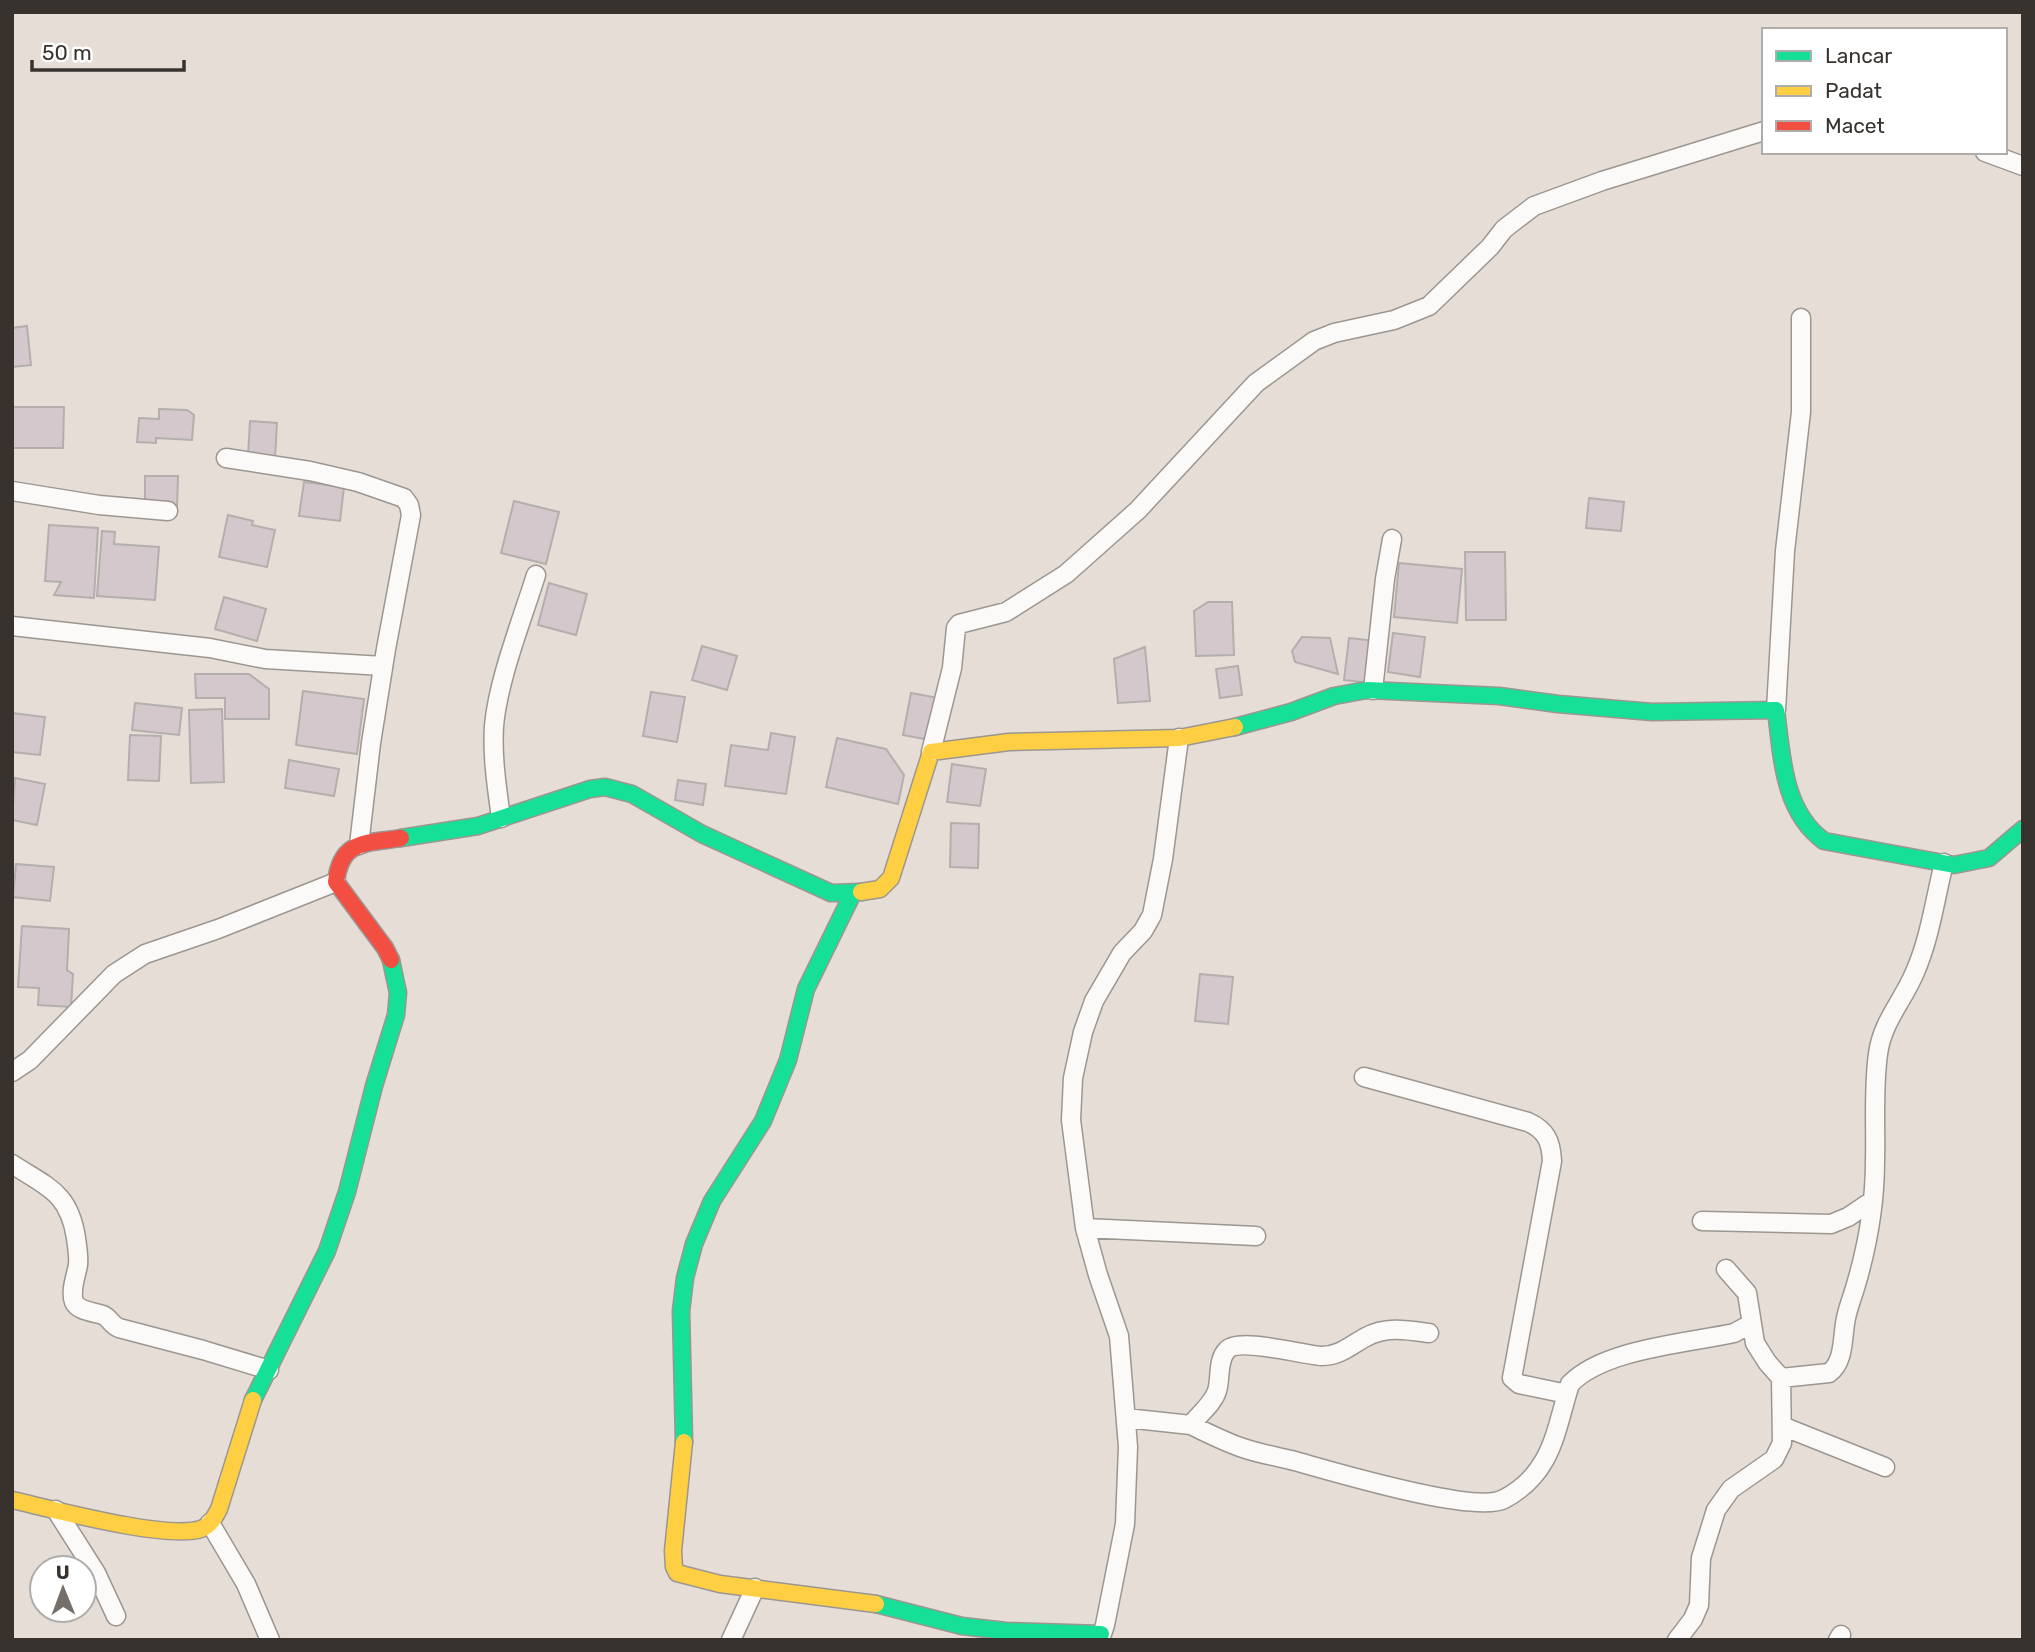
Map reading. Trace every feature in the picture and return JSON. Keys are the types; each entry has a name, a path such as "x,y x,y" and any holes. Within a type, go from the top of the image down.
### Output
{"street":[{"path":"12,1500 169,1530 201,1529 210,1523 219,1510 246,1418 331,1239 347,1192 374,1086 396,1015 398,993 393,965 385,948 336,882 341,856 351,847 450,831 501,818 590,789 605,787 632,794 702,834 831,893 880,889 891,878 931,752 952,668 956,628 965,621 1006,612 1066,574 1138,510 1256,383 1314,341 1334,333 1394,320 1429,306 1490,247 1503,229 1534,206 1602,181 1762,132"},
{"path":"1990,154 2023,166"},
{"path":"1801,318 1801,412 1785,551 1776,710 1793,802 1800,819 1812,835 1838,844 1954,865 1989,858 2023,829"},
{"path":"226,458 310,471 358,482 404,498 410,505 405,558 383,666 371,743 359,845"},
{"path":"12,491 99,505 168,511"},
{"path":"1373,690 1392,539"},
{"path":"501,818 494,755 499,697 536,575"},
{"path":"12,626 210,649 265,659 383,666"},
{"path":"931,752 1009,743 1179,738 1219,731 1291,712 1334,696 1373,690 1499,696 1653,712 1776,710"},
{"path":"853,893 806,989 789,1060 763,1121 712,1201 694,1244 685,1278 681,1311 684,1437 673,1551 674,1567 677,1573 685,1576 720,1584 886,1605 962,1626 1101,1637 1125,1524 1128,1447 1119,1336 1085,1228 1071,1119 1073,1078 1083,1032 1094,1001 1122,953 1143,931 1152,915 1163,859 1179,738"},
{"path":"1781,1378 1829,1373 1835,1369 1839,1360 1845,1319 1860,1270 1872,1201 1878,1054 1889,1017 1915,972 1923,952 1944,863"},
{"path":"12,1072 30,1060 114,974 145,954 218,929 336,882"},
{"path":"1364,1077 1528,1122 1539,1127 1548,1138 1552,1161 1512,1378 1519,1384 1567,1394"},
{"path":"12,1164 54,1191 71,1213 78,1259 73,1293 74,1303 78,1307 106,1317 114,1327 269,1370"},
{"path":"1702,1221 1831,1224 1848,1217 1872,1201"},
{"path":"1085,1228 1256,1236"},
{"path":"1677,1640 1693,1619 1699,1605 1701,1559 1716,1510 1731,1489 1774,1459 1783,1443 1781,1378 1760,1351 1751,1324 1747,1293 1726,1269"},
{"path":"1126,1418 1191,1425 1242,1448 1381,1485 1463,1502 1497,1502 1537,1475 1547,1460 1570,1384 1579,1374 1594,1365 1646,1350 1734,1333 1751,1324"},
{"path":"1191,1425 1214,1400 1225,1353 1234,1346 1245,1344 1300,1354 1333,1355 1389,1329 1429,1333"},
{"path":"1782,1426 1885,1467"},
{"path":"56,1510 96,1573 116,1616"},
{"path":"210,1523 246,1584 270,1640"},
{"path":"731,1640 755,1588"}],"building":[{"path":"27,326 31,365 12,367 12,328"},
{"path":"12,407 64,407 63,448 12,448"},
{"path":"159,409 187,410 194,415 192,440 156,438 156,443 137,442 139,418 159,419"},
{"path":"250,421 277,423 275,458 248,456"},
{"path":"145,476 178,476 177,508 145,507"},
{"path":"304,482 344,487 340,521 299,516"},
{"path":"1589,498 1624,502 1621,531 1586,528"},
{"path":"514,501 559,512 546,564 501,553"},
{"path":"228,515 253,521 252,525 275,530 267,567 219,557"},
{"path":"49,525 98,528 94,598 54,595 61,582 45,581"},
{"path":"102,531 115,532 114,544 159,547 155,600 97,596"},
{"path":"1465,552 1505,552 1506,620 1466,620"},
{"path":"1399,563 1462,569 1457,623 1394,617"},
{"path":"549,583 587,594 576,635 538,625"},
{"path":"224,597 266,609 257,641 215,629"},
{"path":"1208,602 1232,602 1234,655 1196,656 1194,611"},
{"path":"1393,633 1425,637 1420,677 1388,672"},
{"path":"1302,637 1330,638 1338,674 1295,662 1292,651"},
{"path":"1349,638 1375,641 1370,683 1344,680"},
{"path":"702,646 737,656 727,690 692,680"},
{"path":"1145,647 1150,701 1118,703 1114,659"},
{"path":"1238,666 1242,695 1220,698 1216,669"},
{"path":"195,674 249,674 269,689 269,719 225,719 225,698 196,698"},
{"path":"303,691 364,699 357,754 296,745"},
{"path":"651,692 685,697 677,742 643,736"},
{"path":"911,693 939,698 930,740 903,735"},
{"path":"135,703 182,708 179,735 132,730"},
{"path":"222,709 224,782 191,783 189,710"},
{"path":"12,713 45,717 40,755 12,752"},
{"path":"771,733 795,737 786,794 725,786 731,745 768,750"},
{"path":"130,735 161,736 159,781 128,780"},
{"path":"837,738 886,749 904,775 898,804 826,787"},
{"path":"289,760 339,769 334,796 285,788"},
{"path":"952,764 986,769 980,806 947,802"},
{"path":"15,778 45,784 37,825 12,820"},
{"path":"678,780 706,784 703,805 675,800"},
{"path":"951,823 979,824 978,868 950,867"},
{"path":"16,864 54,867 50,901 13,897"},
{"path":"22,926 69,929 67,970 73,974 71,1007 38,1005 39,988 18,987"},
{"path":"1200,974 1233,977 1228,1024 1195,1021"}],"traffic: fast":[{"path":"1235,727 1291,712 1334,696 1367,690 1499,696 1652,712 1776,710 1783,764 1792,799 1810,829 1824,841 1954,865 1989,858 2023,829"},
{"path":"401,838 478,826 590,789 605,787 632,794 702,834 831,893 861,892"},
{"path":"684,1442 681,1311 685,1278 694,1244 712,1201 763,1121 788,1060 806,989 853,893"},
{"path":"253,1400 327,1251 347,1192 374,1086 396,1015 398,993 391,960"},
{"path":"876,1604 962,1626 1006,1631 1101,1634"}],"traffic: slow":[{"path":"861,892 880,889 891,878 931,752 1009,742 1179,738 1235,727"},
{"path":"12,1500 136,1527 184,1531 204,1528 219,1509 253,1400"},
{"path":"684,1442 673,1551 677,1573 720,1584 876,1604"}],"traffic: jam":[{"path":"391,960 336,882 343,858 357,846 401,838"}]}
